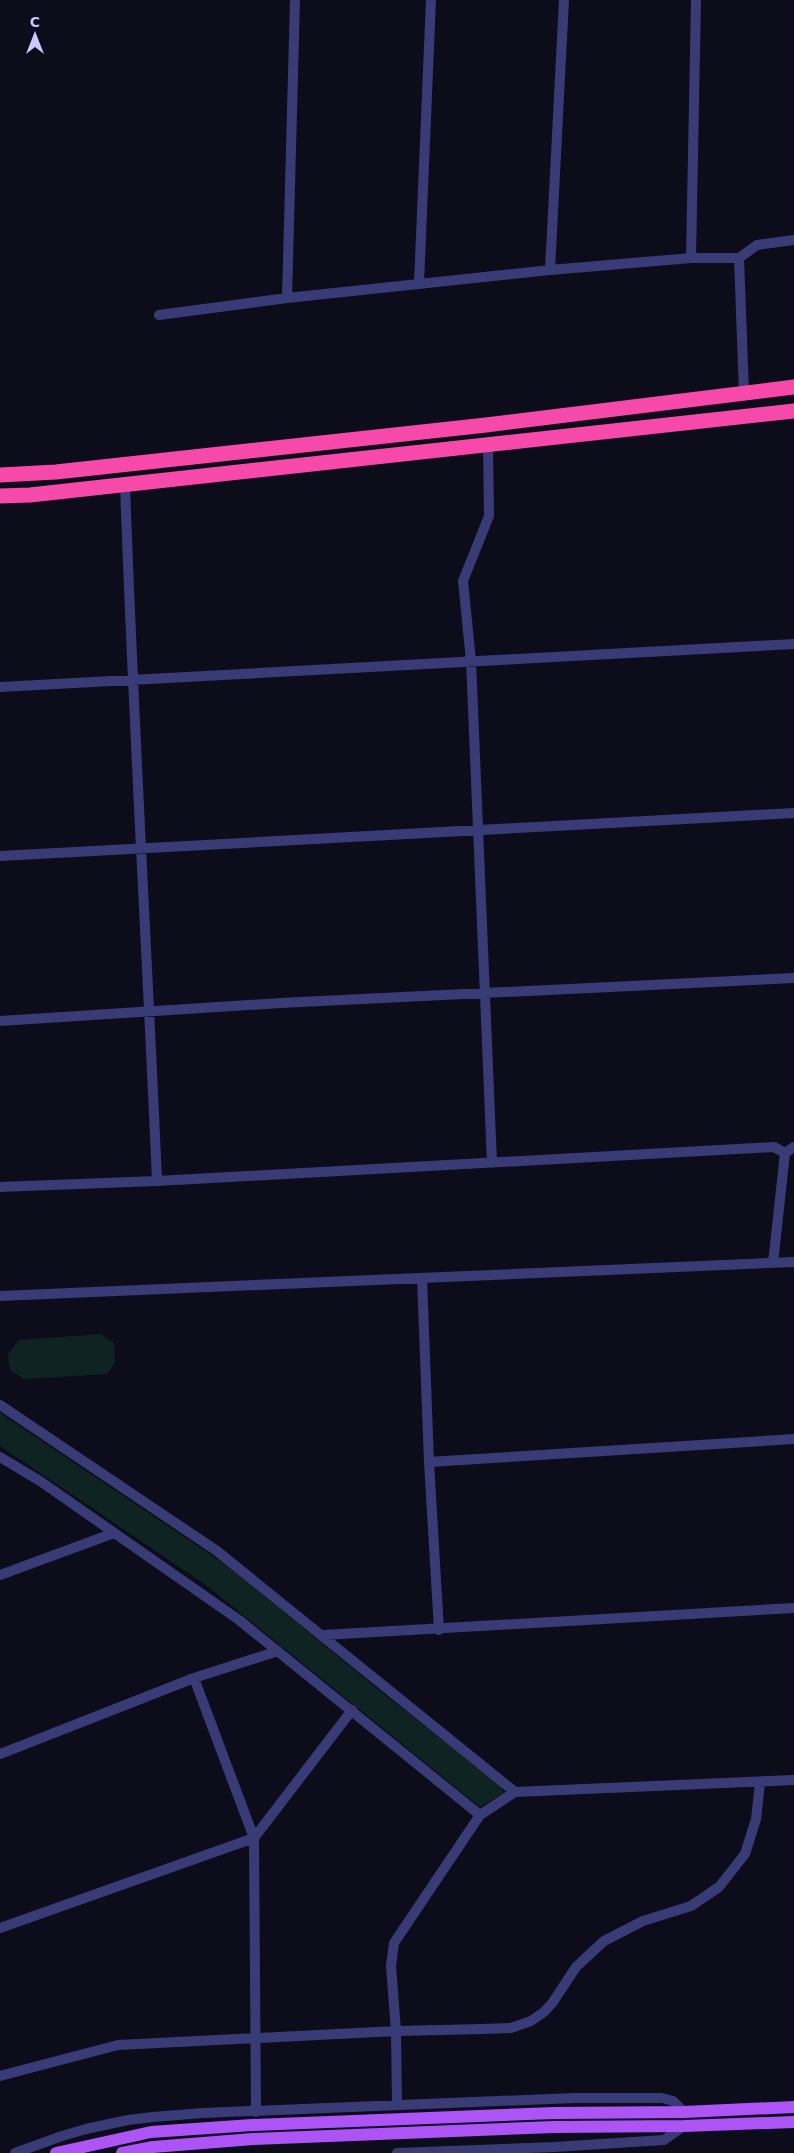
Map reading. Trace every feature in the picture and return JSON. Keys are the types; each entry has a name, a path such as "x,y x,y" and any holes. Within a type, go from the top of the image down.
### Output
{"highway":[{"path":"0,475 56,472 486,425 794,387"},
{"path":"0,496 30,495 794,411"}],"main road":[{"path":"56,2153 151,2132 252,2125 544,2113 684,2112 794,2107"},
{"path":"122,2153 153,2147 253,2139 554,2127 684,2126 794,2122"}],"street":[{"path":"287,298 295,0"},
{"path":"419,283 431,0"},
{"path":"550,270 564,0"},
{"path":"691,258 696,0"},
{"path":"159,315 287,298 550,270 691,258 739,258 757,244 794,240"},
{"path":"739,258 744,393"},
{"path":"488,444 489,516 464,581 471,661 492,1163"},
{"path":"125,484 131,680 150,1011 157,1181"},
{"path":"0,687 794,644"},
{"path":"0,856 794,813"},
{"path":"0,1021 290,1003 484,995 794,978"},
{"path":"0,1187 157,1181 774,1147 789,1150 773,1263"},
{"path":"0,1296 794,1262"},
{"path":"422,1278 429,1462 439,1630"},
{"path":"0,1405 217,1552 515,1792"},
{"path":"429,1462 794,1439"},
{"path":"0,1457 40,1482 239,1620 480,1815"},
{"path":"0,1575 114,1533"},
{"path":"323,1636 794,1608"},
{"path":"0,1754 194,1678 278,1651"},
{"path":"194,1678 254,1838 256,2112"},
{"path":"0,1928 254,1838 352,1710"},
{"path":"397,2105 396,2031 391,1966 394,1943 480,1815 515,1792 760,1783 794,1780"},
{"path":"0,2076 118,2045 256,2037 511,2028 531,2022 549,2007 576,1967 604,1940 644,1921 691,1906 719,1887 745,1854 756,1820 760,1783"},
{"path":"15,2153 86,2129 153,2117 575,2098 662,2098 673,2101 684,2112"},
{"path":"151,2132 153,2117"},
{"path":"397,2153 555,2150 664,2140 684,2126"}],"green space":[{"path":"101,1334 114,1343 115,1362 107,1374 24,1379 10,1370 8,1354 19,1340"},
{"path":"0,1413 229,1567 390,1699 500,1785 504,1793 480,1807 206,1585 0,1446"}]}
